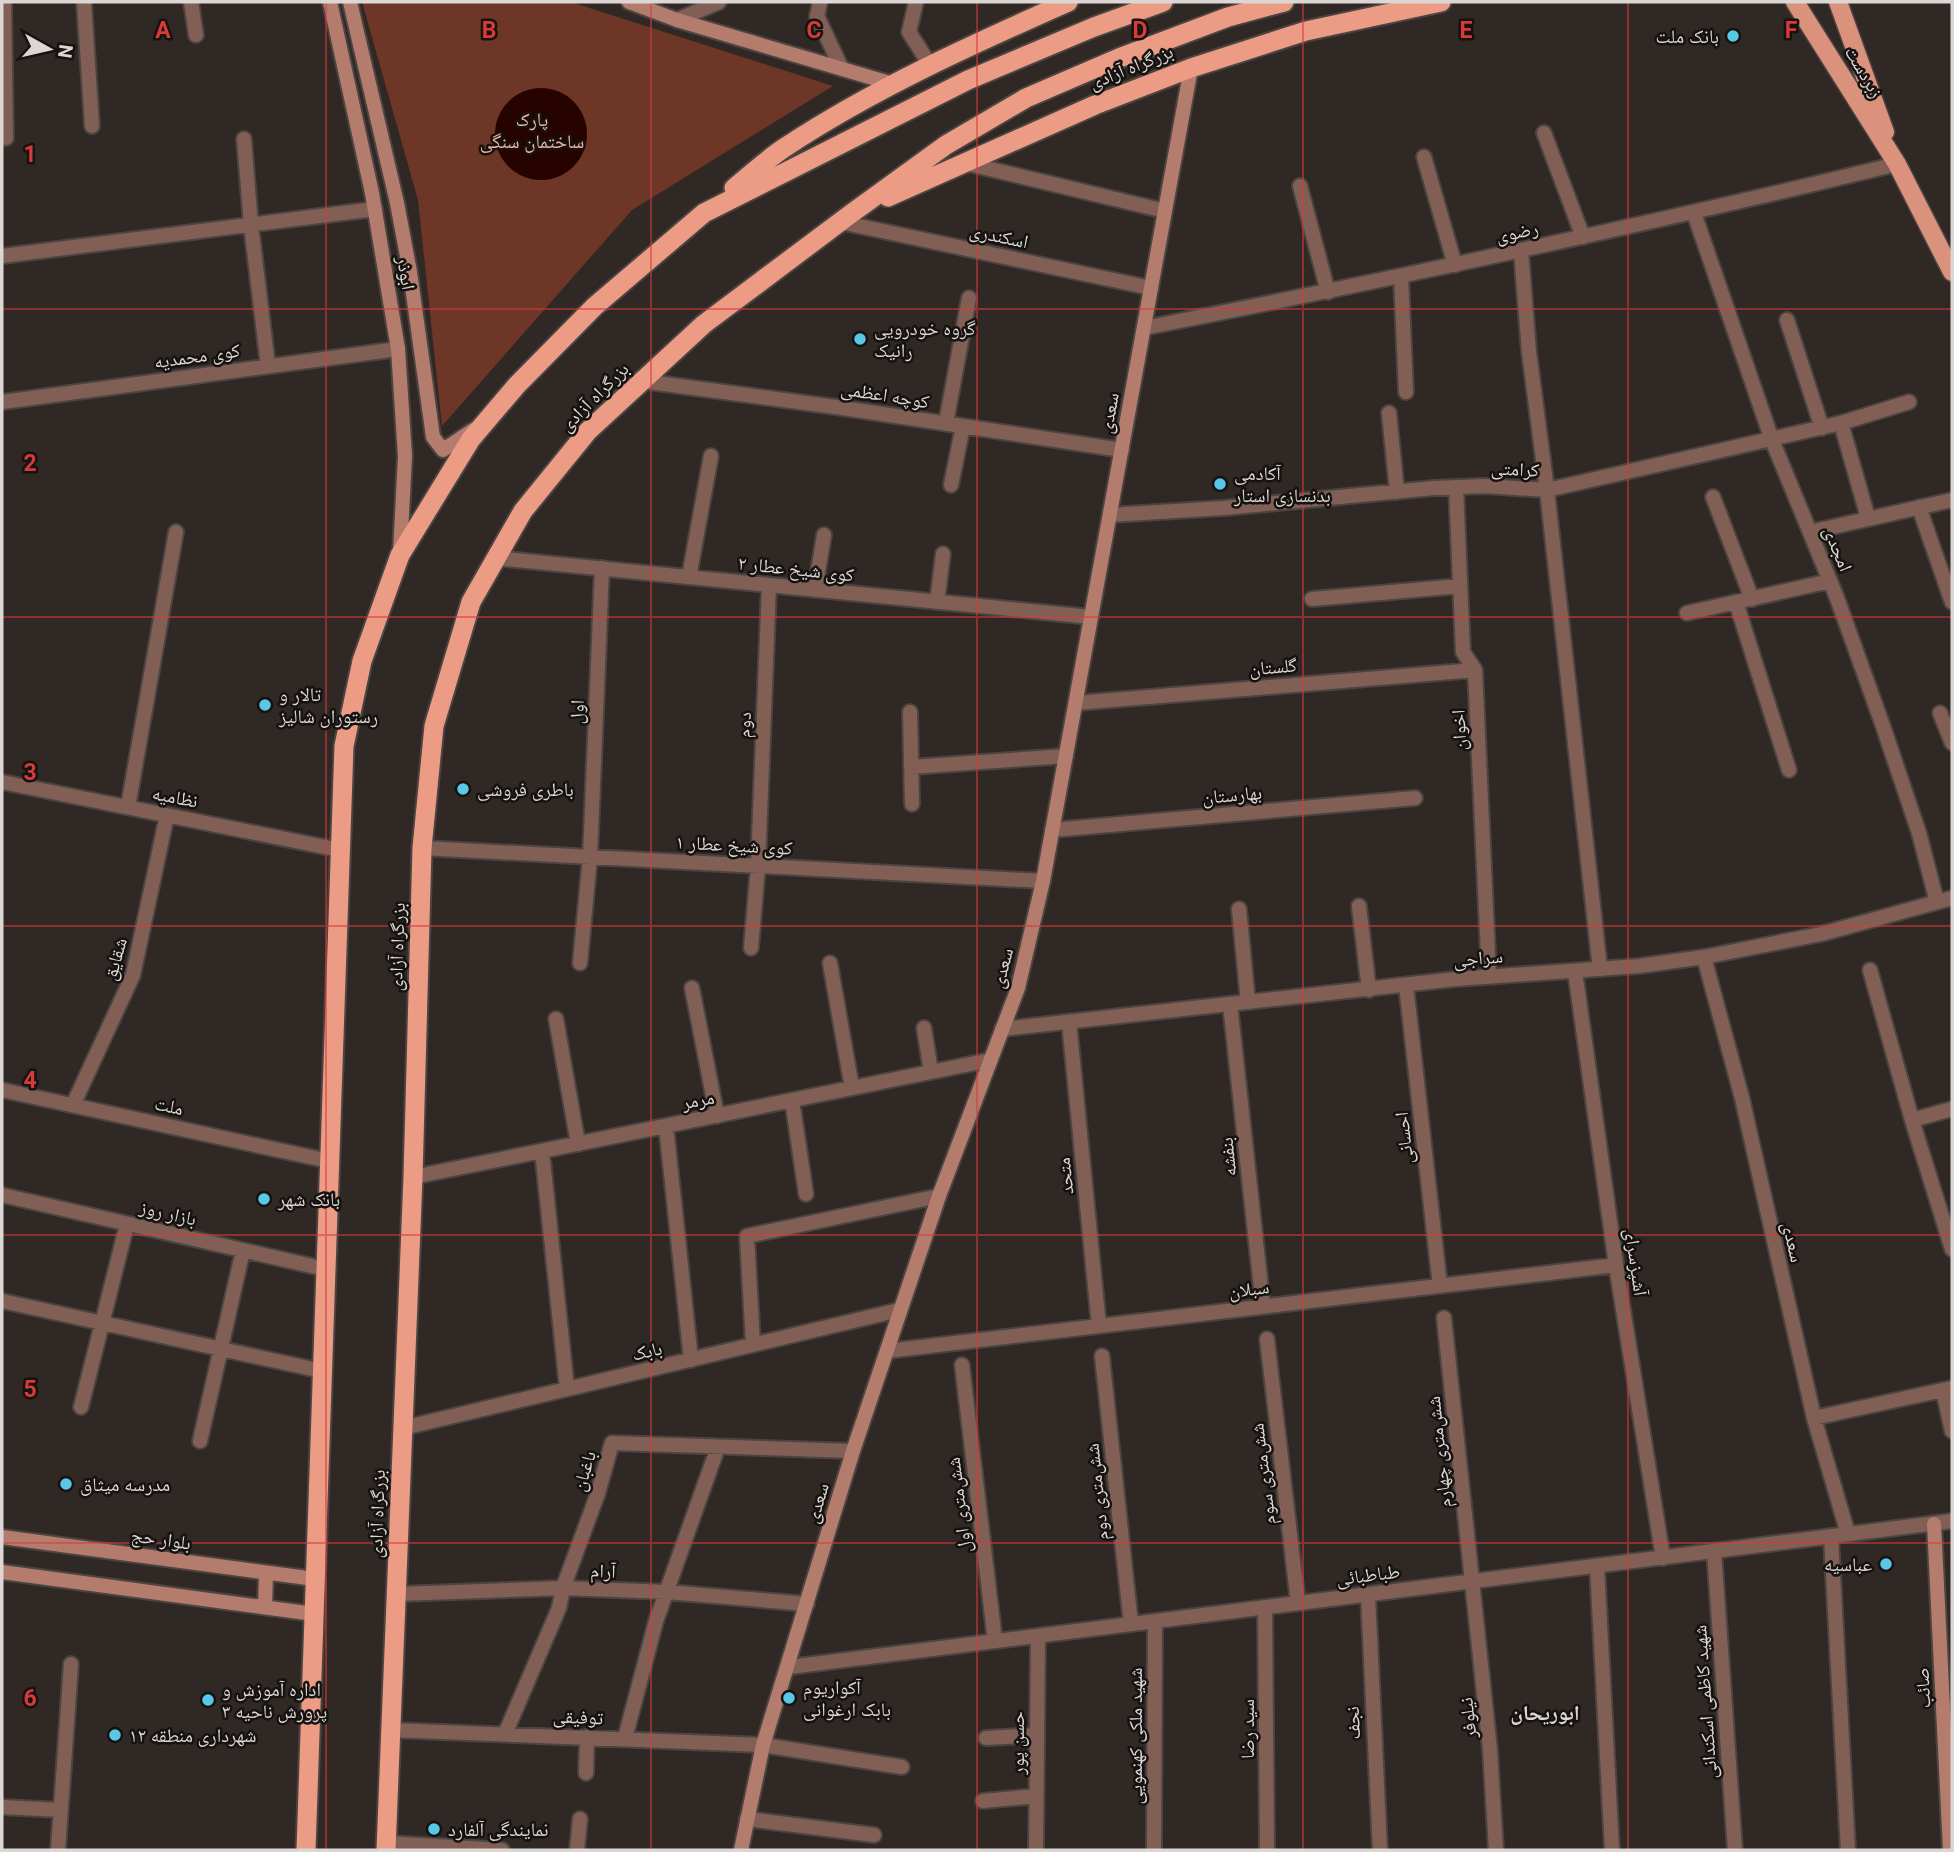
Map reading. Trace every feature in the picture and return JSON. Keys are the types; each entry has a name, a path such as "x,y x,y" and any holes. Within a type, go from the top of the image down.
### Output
{"highway":[{"path":"306,1850 344,746 362,661 400,555 452,470 486,421 517,385 594,306 704,213 782,149 893,84 1068,2"},
{"path":"704,213 968,80 1094,27 1163,2"},
{"name":"بزرگراه آزادی","path":"387,1847 413,1177 422,848 435,726 471,603 523,511 588,430 704,324 846,217 946,145 1026,98 1131,53 1228,17 1284,2"},
{"name":"بزرگراه آزادی","path":"846,217 1095,106 1191,68 1306,32 1441,2"}],"main road":[{"name":"ابوذر","path":"330,2 375,209 398,349 405,456 400,555"},
{"name":"ابوذر","path":"350,2 390,168 410,272 433,437 443,450 486,421"},
{"path":"629,2 677,20 893,84"},
{"name":"زبردست","path":"1795,2 1897,164 1952,272"},
{"name":"زبردست","path":"1838,2 1897,164"},
{"name":"سعدی","path":"741,1850 763,1745 853,1451 939,1196 1018,988 1043,881 1191,68"},
{"path":"398,349 420,346"},
{"name":"صائب","path":"1934,1524 1950,1850"},
{"name":"بلوار حج","path":"2,1537 315,1580"},
{"path":"2,1572 314,1614"},
{"path":"265,1607 266,1573"}],"street":[{"path":"4,2 6,138"},
{"path":"84,2 92,126"},
{"path":"191,2 196,35"},
{"path":"820,2 817,16 842,69"},
{"path":"916,2 909,32 930,65"},
{"path":"677,20 715,3"},
{"path":"1544,133 1583,237"},
{"path":"244,139 268,366"},
{"path":"1424,157 1455,265"},
{"path":"965,163 1165,211"},
{"name":"رضوی","path":"1144,328 1521,251 1897,164"},
{"path":"1300,186 1328,292"},
{"path":"2,256 375,209"},
{"name":"امجدی","path":"1694,213 1772,440 1830,581 1919,833 1937,902"},
{"name":"اسکندری","path":"846,217 1151,288"},
{"path":"1521,251 1531,363 1600,969"},
{"path":"1401,276 1406,392"},
{"path":"946,423 969,298"},
{"path":"1787,320 1822,428"},
{"name":"کوی محمدیه","path":"2,402 398,349"},
{"name":"کوچه اعظمی","path":"642,381 1122,450"},
{"name":"کرامتی","path":"1110,515 1456,487 1547,490 1822,428 1909,402"},
{"path":"1389,412 1397,492"},
{"path":"1841,423 1868,518"},
{"path":"951,485 962,426"},
{"path":"690,577 711,456"},
{"name":"اخوان","path":"1456,487 1463,652 1475,670 1489,976"},
{"path":"1713,497 1752,599"},
{"path":"1810,532 1952,500"},
{"path":"1919,507 1952,602"},
{"path":"128,807 176,531"},
{"path":"815,590 824,535"},
{"path":"937,602 943,554"},
{"name":"کوی شیخ عطار ۲","path":"496,558 1091,618"},
{"name":"اول","path":"580,963 590,857 602,568"},
{"path":"1687,613 1830,581"},
{"name":"دوم","path":"751,948 758,866 769,585"},
{"path":"1312,599 1460,586"},
{"path":"1736,602 1789,770"},
{"name":"گلستان","path":"1076,703 1475,670"},
{"path":"910,712 912,804"},
{"path":"1940,713 1952,743"},
{"path":"911,767 1066,756"},
{"name":"نظامیه","path":"2,782 340,850"},
{"name":"بهارستان","path":"1052,830 1415,799"},
{"name":"شقایق","path":"73,1105 133,975 167,815"},
{"name":"کوی شیخ عطار ۱","path":"422,848 1043,881"},
{"name":"سراجی","path":"1002,1029 1489,976 1600,969 1704,957 1821,934 1952,898"},
{"path":"1359,906 1369,989"},
{"path":"1239,909 1248,1002"},
{"name":"سعدی","path":"1704,957 1742,1098 1814,1418 1848,1534"},
{"path":"830,963 852,1088"},
{"path":"1870,970 1952,1249"},
{"name":"آشپزسرای","path":"1575,971 1616,1265 1663,1558"},
{"name":"احسانی","path":"1406,985 1440,1286"},
{"path":"692,988 717,1116"},
{"name":"بنفشه","path":"1230,1004 1263,1306"},
{"path":"556,1019 579,1144"},
{"name":"متحد","path":"1069,1021 1099,1326"},
{"path":"924,1028 931,1072"},
{"name":"مرمر","path":"413,1177 990,1060"},
{"name":"ملت","path":"2,1090 329,1161"},
{"path":"792,1101 806,1194"},
{"path":"1912,1120 1952,1110"},
{"path":"666,1126 691,1360"},
{"path":"542,1152 567,1389"},
{"name":"بازار روز","path":"2,1195 325,1269"},
{"path":"753,1345 747,1236 939,1196"},
{"path":"80,1407 127,1224"},
{"path":"200,1441 243,1250"},
{"name":"سبلان","path":"887,1351 1616,1265"},
{"path":"2,1301 322,1371"},
{"name":"بابک","path":"403,1428 899,1310"},
{"name":"شش‌متری چهارم","path":"1444,1318 1474,1581"},
{"name":"شش‌متری سوم","path":"1267,1339 1298,1603"},
{"name":"شش‌متری دوم","path":"1102,1356 1131,1624"},
{"name":"شش‌متری اول","path":"962,1365 995,1641"},
{"path":"1814,1418 1947,1389 1952,1431"},
{"name":"باغبان","path":"505,1734 559,1608 612,1443 853,1451"},
{"path":"625,1738 656,1621 718,1447"},
{"name":"طباطبائی","path":"789,1667 1952,1521"},
{"path":"1831,1536 1848,1850"},
{"name":"شهید کاظمی اسکندانی","path":"1714,1551 1735,1850"},
{"path":"1597,1566 1612,1850"},
{"name":"نیلوفر","path":"1474,1581 1490,1750 1496,1850"},
{"name":"آرام","path":"397,1594 564,1588 667,1592 807,1604"},
{"name":"نجف","path":"1368,1594 1380,1850"},
{"name":"سید رضا","path":"1265,1607 1267,1850"},
{"name":"شهید ملکی کهنمویی","path":"1154,1850 1155,1621"},
{"name":"حسن پور","path":"1036,1850 1038,1636"},
{"path":"58,1850 71,1664"},
{"name":"توفیقی","path":"391,1730 763,1745 902,1767"},
{"path":"986,1738 1037,1735"},
{"path":"586,1773 587,1737"},
{"path":"983,1801 1036,1796"},
{"path":"2,1807 60,1810"},
{"path":"577,1850 580,1819"},
{"path":"747,1819 874,1835"},
{"path":"387,1847 502,1850"}],"green space":[{"name":"پارک ساختمان سنگی","path":"362,2 571,2 833,86 632,210 442,426 418,200"}],"shaded area":[{"path":"541,88 559,91 574,101 584,116 587,134 584,152 574,167 559,177 541,180 523,177 508,167 498,152 495,134 498,116 508,101 523,91"}],"place":[{"name":"بانک ملت","path":"1733,36"},
{"name":"گروه خودرویی رانیک","path":"860,339"},
{"name":"آکادمی بدنسازی استار","path":"1220,484"},
{"name":"تالار و رستوران شالیز","path":"265,705"},
{"name":"باطری فروشی","path":"463,789"},
{"name":"بانک شهر","path":"264,1199"},
{"name":"مدرسه میثاق","path":"66,1484"},
{"name":"عباسیه","path":"1886,1564"},
{"name":"آکواریوم بابک ارغوانی","path":"789,1698"},
{"name":"اداره آموزش و پرورش ناحیه ۳","path":"208,1700"},
{"name":"شهرداری منطقه ۱۲","path":"115,1735"},
{"name":"نمایندگی آلفارد","path":"434,1829"}],"district":[{"name":"ابوریحان","path":"1545,1713"}]}
